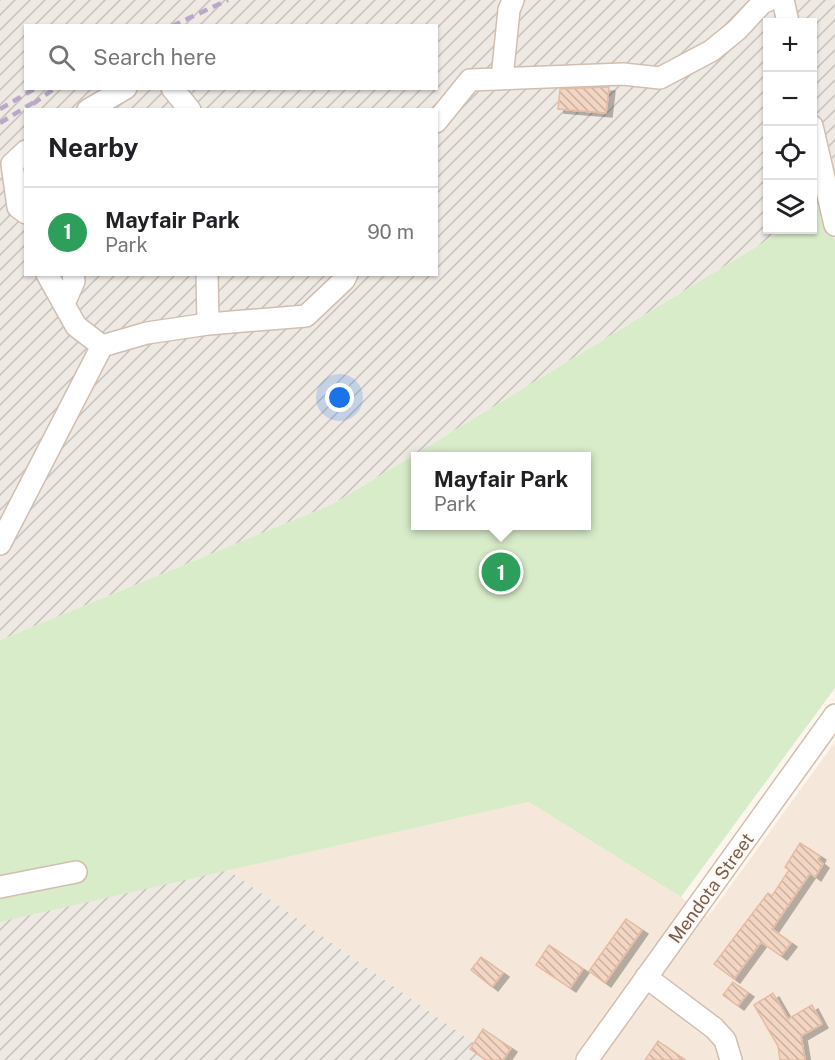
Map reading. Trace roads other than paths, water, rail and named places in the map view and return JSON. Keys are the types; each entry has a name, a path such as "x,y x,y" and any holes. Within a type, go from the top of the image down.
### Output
{"street":[{"path":"502,78 509,10 513,0"},
{"path":"438,120 470,80 623,74 660,78 711,51 737,30 762,3 769,0"},
{"path":"783,0 788,18"},
{"path":"91,108 123,90"},
{"path":"174,90 188,108"},
{"path":"817,144 835,225"},
{"path":"24,153 12,164 18,207 24,212"},
{"path":"48,276 76,326 102,346"},
{"path":"64,304 74,281 73,276"},
{"path":"207,276 208,324"},
{"path":"0,544 102,346 147,333 208,324 306,316 346,276"},
{"name":"Mendota Street","path":"587,1060 835,715"},
{"path":"0,887 76,872"},
{"path":"646,977 714,1028 725,1040 731,1060"}],"railway":[{"path":"176,24 228,0"},
{"path":"0,109 33,90"},
{"path":"33,104 52,90"},
{"path":"24,108 39,99"},
{"path":"0,123 24,108"}],"place":[{"name":"Mayfair Park","path":"501,572"}]}
